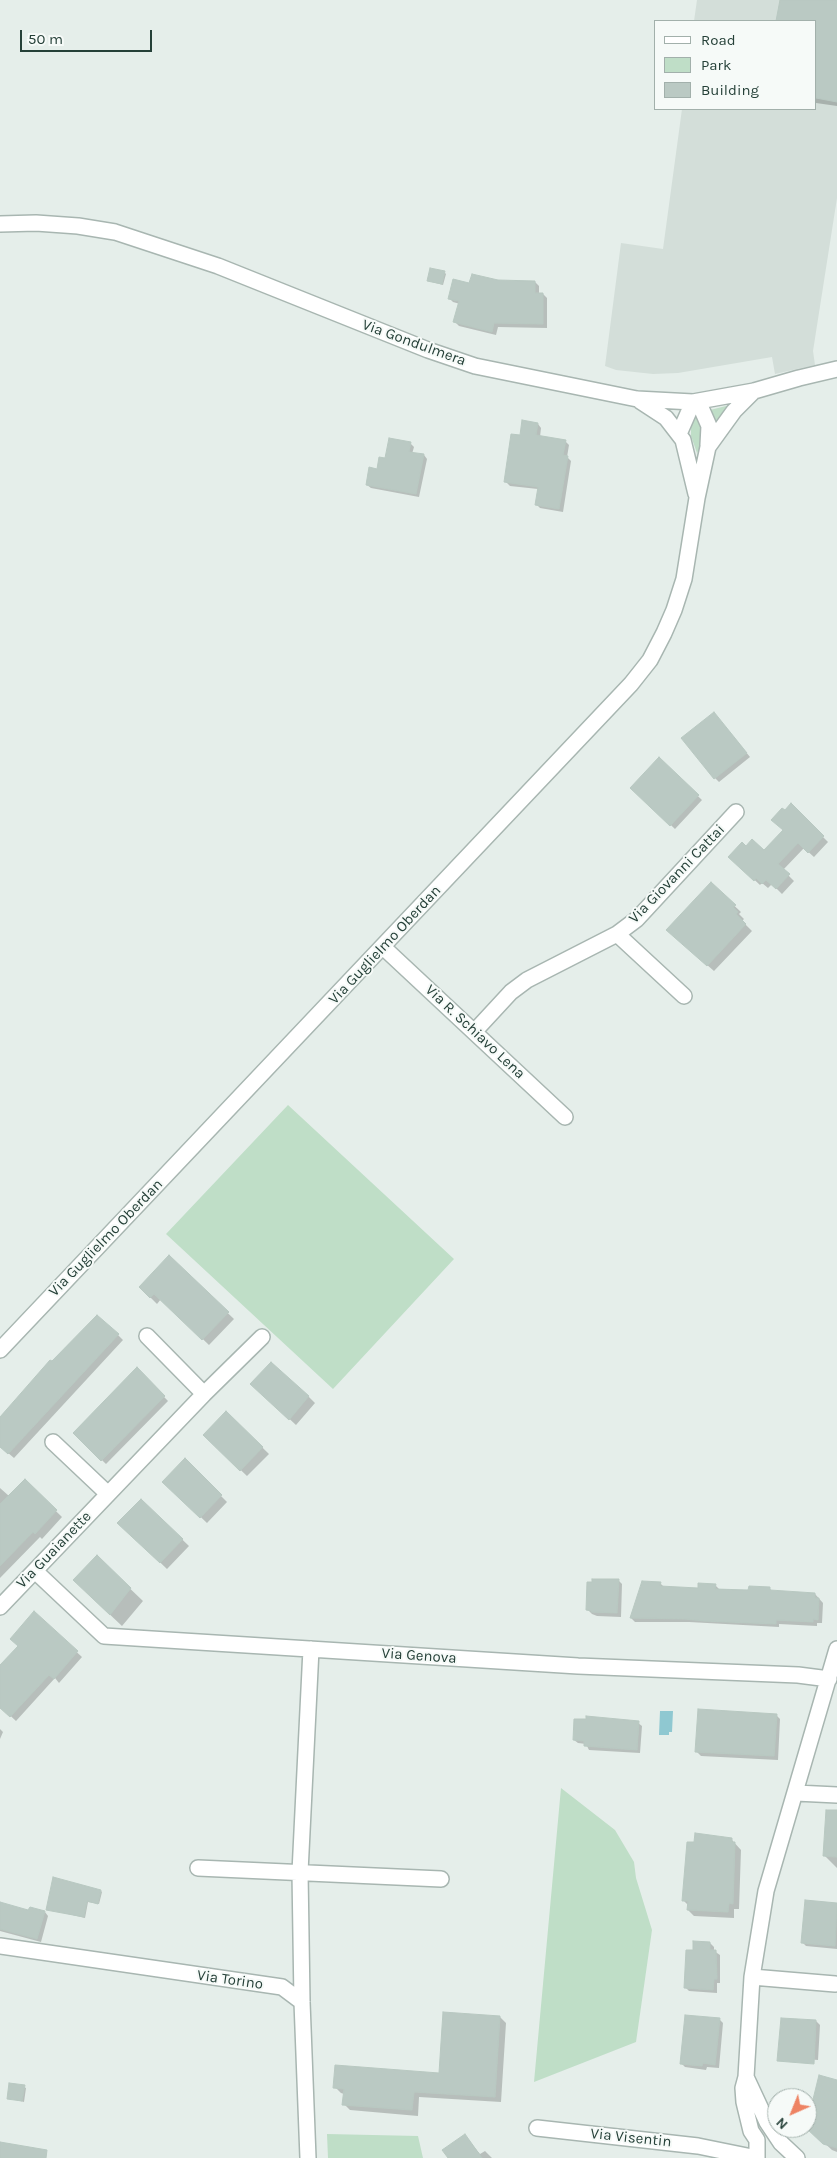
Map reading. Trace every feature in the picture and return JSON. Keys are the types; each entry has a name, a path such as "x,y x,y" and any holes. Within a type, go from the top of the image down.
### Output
{"street":[{"name":"Via Gondulmera","path":"0,224 36,223 78,226 114,232 210,263 428,350 466,363 575,388 637,399 693,402 754,391 837,369"},
{"name":"Via Guglielmo Oberdan","path":"708,447 734,411 754,391"},
{"name":"Via Guglielmo Oberdan","path":"637,399 666,418 683,440 697,498"},
{"name":"Via Guglielmo Oberdan","path":"0,1350 613,704 650,660 664,633 684,580 697,498 708,447 709,426 702,410 693,402"},
{"path":"678,434 693,402"},
{"name":"Via Giovanni Cattai","path":"474,1032 512,992 527,980 617,934 637,919 736,812"},
{"name":"Via Giovanni Cattai","path":"617,934 684,996"},
{"name":"Via R. Schiavo Lena","path":"383,948 565,1117"},
{"path":"147,1336 204,1394"},
{"name":"Via Guaianette","path":"0,1607 204,1394 262,1337"},
{"path":"53,1442 108,1494"},
{"name":"Via Genova","path":"35,1571 104,1636 578,1666 798,1675 829,1679"},
{"path":"308,2158 302,2002 300,1872 311,1649"},
{"path":"766,2122 768,2140 752,2157 748,2148 751,2131 744,2102 743,2088 746,2077 752,1977 766,1891 837,1649"},
{"path":"796,1793 837,1795"},
{"path":"198,1868 441,1879"},
{"name":"Via Torino","path":"0,1946 282,1987 302,2002"},
{"path":"752,1977 835,1984"},
{"path":"746,2077 766,2122 781,2143 797,2158"},
{"name":"Via Visentin","path":"537,2128 698,2146 752,2157"}],"shaded area":[{"path":"697,0 837,0 837,198 813,351 815,365 775,374 772,357 678,373 653,374 616,370 605,366 621,243 663,249 682,110 817,110 817,20 694,20"}],"green space":[{"path":"730,405 714,427 710,410"},
{"path":"696,416 699,417 702,434 701,445 697,453 691,436 691,425"},
{"path":"288,1105 454,1259 333,1389 166,1234"},
{"path":"561,1788 615,1830 634,1862 636,1878 652,1930 636,2042 534,2082"},
{"path":"327,2134 418,2136 423,2158 328,2158"}],"water":[{"path":"660,1711 673,1711 672,1732 669,1732 669,1735 659,1735"}],"building":[{"path":"780,0 837,0 837,102 817,98 817,20 776,20"},
{"path":"430,268 445,271 442,284 427,281"},
{"path":"472,274 498,280 535,281 535,293 543,293 543,324 494,323 492,332 453,322 459,301 448,299 453,279 469,283"},
{"path":"522,420 538,423 536,435 566,440 563,455 568,456 559,509 535,505 538,487 504,482 511,434 520,435"},
{"path":"389,438 411,442 409,452 424,454 416,494 366,485 369,467 377,469 379,457 385,458"},
{"path":"714,712 747,753 714,779 681,738"},
{"path":"659,757 699,795 670,826 630,788"},
{"path":"791,803 824,836 808,853 798,843 778,864 790,874 776,889 766,880 762,884 756,878 754,881 728,857 742,842 746,846 752,839 764,850 783,830 771,820 782,808 785,810"},
{"path":"711,882 736,905 733,907 738,912 736,914 746,924 707,966 666,930"},
{"path":"169,1255 229,1312 202,1340 154,1294 150,1298 139,1287"},
{"path":"97,1315 119,1334 8,1454 0,1447 0,1417 50,1360 52,1361"},
{"path":"271,1362 309,1396 289,1420 250,1384"},
{"path":"137,1367 165,1396 101,1461 73,1433"},
{"path":"226,1411 263,1447 240,1471 203,1435"},
{"path":"185,1458 222,1495 200,1518 162,1482"},
{"path":"25,1479 57,1510 35,1534 33,1532 0,1566 0,1504"},
{"path":"141,1499 183,1539 160,1563 117,1523"},
{"path":"97,1555 131,1588 110,1615 73,1580"},
{"path":"592,1579 619,1579 617,1613 591,1612 586,1610 587,1582 592,1582"},
{"path":"642,1581 661,1582 660,1586 698,1588 698,1583 716,1584 715,1589 748,1590 749,1586 770,1587 770,1590 815,1593 815,1598 819,1598 818,1620 813,1619 813,1622 776,1620 776,1624 630,1618"},
{"path":"34,1611 78,1651 54,1679 49,1675 10,1717 0,1708 0,1665 18,1646 10,1639"},
{"path":"698,1709 777,1714 774,1756 695,1752"},
{"path":"586,1716 639,1721 637,1750 584,1746 584,1741 573,1740 574,1719 586,1719"},
{"path":"826,1810 837,1810 837,1857 823,1856"},
{"path":"695,1833 732,1838 732,1842 735,1842 733,1904 729,1903 728,1912 687,1910 688,1901 682,1901 687,1842 694,1842"},
{"path":"53,1877 101,1890 98,1904 87,1901 84,1917 46,1910"},
{"path":"805,1900 837,1903 835,1946 801,1943"},
{"path":"0,1902 28,1910 30,1907 45,1911 37,1939 0,1929"},
{"path":"693,1941 710,1942 710,1950 716,1950 717,1979 714,1979 713,1990 684,1988 686,1950 693,1950"},
{"path":"443,2012 500,2016 495,2097 414,2092 412,2110 342,2105 344,2089 333,2088 335,2065 439,2073"},
{"path":"685,2015 720,2018 715,2065 703,2063 702,2066 680,2064"},
{"path":"781,2018 816,2020 814,2064 777,2061"},
{"path":"819,2075 837,2080 837,2148 823,2144 817,2138 816,2088"},
{"path":"9,2083 25,2085 22,2101 7,2099"},
{"path":"465,2134 482,2158 448,2158 442,2150"},
{"path":"0,2142 47,2150 46,2158 0,2158"}]}
